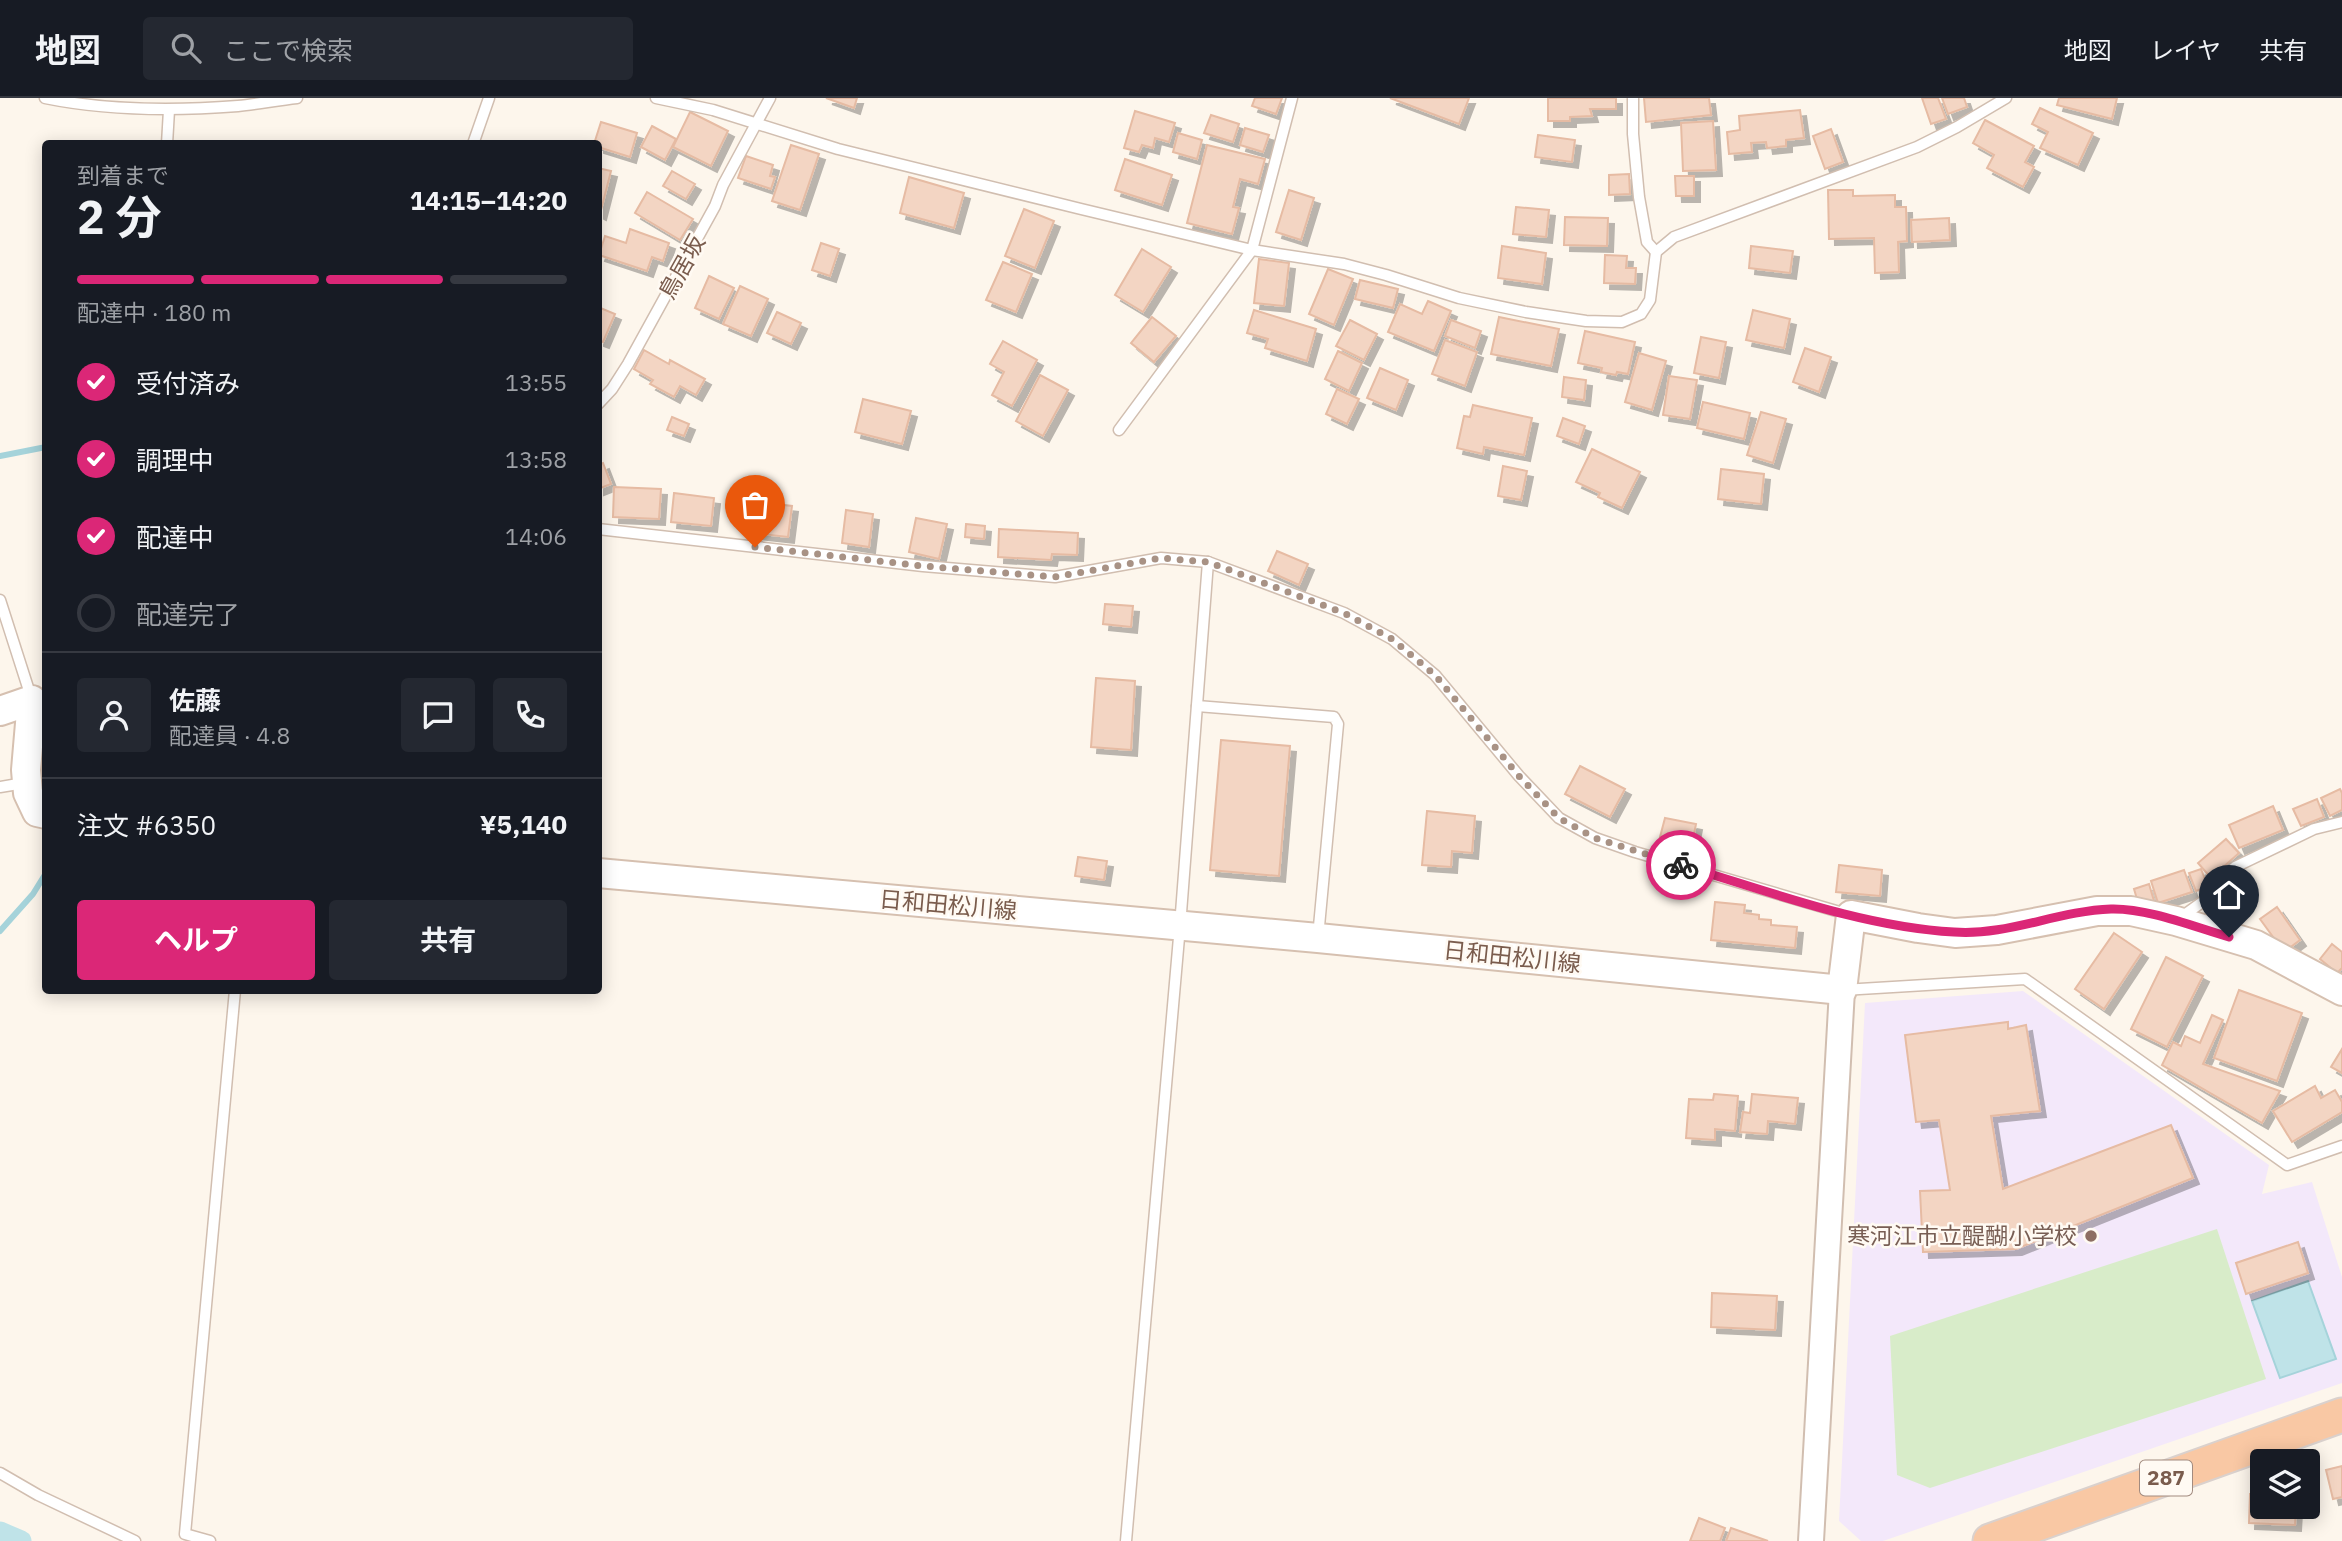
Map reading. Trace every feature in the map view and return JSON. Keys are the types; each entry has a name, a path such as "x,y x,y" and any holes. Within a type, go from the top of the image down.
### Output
{"highway":[{"name":"287","path":"1990,1541 2342,1415"}],"main road":[{"path":"0,711 39,698 26,770 13,785 28,793 37,811 42,813"},
{"name":"日和田松川線","path":"602,873 1318,938 1842,990"},
{"path":"1842,990 1851,915 1955,933 1997,930 2059,916 2112,909 2176,921 2256,945 2342,991"}],"street":[{"path":"1811,1541 1842,990"}],"lane":[{"path":"45,98 83,106 169,110 297,98"},
{"path":"474,140 489,98"},
{"path":"656,98 704,107 838,149 1252,250 1338,263 1460,298 1526,312 1587,321 1622,322 1641,314 1650,300 1656,252 1674,237 1917,146 2006,98"},
{"name":"鳥居坂","path":"602,400 628,364 770,98"},
{"path":"1119,430 1252,250 1292,98"},
{"path":"1633,98 1633,134 1639,197 1647,242 1656,252"},
{"path":"167,140 169,110"},
{"path":"602,529 911,565 1055,577 1161,558 1208,562 1344,613 1392,639 1435,675 1519,776 1559,818 1571,825 1595,838 1635,852 1851,915"},
{"path":"1126,1541 1180,926 1208,562"},
{"path":"0,600 39,698"},
{"path":"1197,706 1334,717 1338,724 1318,938"},
{"path":"2176,921 2212,895 2224,876 2235,867 2314,829 2342,822"},
{"path":"1842,990 2025,979 2287,1165 2342,1146"},
{"path":"210,1541 185,1537 236,994"},
{"path":"0,1473 135,1541"}],"shaded area":[{"name":"寒河江市立醍醐小学校","path":"2023,991 2269,1165 2262,1194 2312,1182 2342,1277 2342,1383 1883,1541 1861,1541 1839,1521 1865,1003"}],"green space":[{"path":"2217,1229 2266,1379 1930,1488 1897,1475 1890,1336"}],"water":[{"path":"2308,1281 2336,1359 2280,1378 2252,1301"}],"building":[{"path":"826,98 857,98 854,108"},
{"path":"1255,98 1282,98 1276,114 1252,106"},
{"path":"1390,98 1469,98 1459,124"},
{"path":"1548,98 1616,98 1616,109 1590,109 1592,116 1570,117 1570,121 1548,121"},
{"path":"1644,98 1709,98 1711,115 1646,122"},
{"path":"1922,98 1938,98 1946,119 1931,124"},
{"path":"1942,98 1964,98 1967,107 1948,114"},
{"path":"2059,98 2117,98 2112,119 2057,105"},
{"path":"2040,108 2093,133 2078,165 2040,148 2048,132 2032,124"},
{"path":"1800,110 1804,138 1786,140 1786,146 1767,148 1766,142 1751,143 1752,152 1729,154 1727,132 1740,130 1739,116"},
{"path":"1135,111 1175,123 1169,142 1155,138 1153,148 1142,145 1139,152 1124,148"},
{"path":"690,112 728,131 711,166 673,147"},
{"path":"1211,115 1239,124 1233,142 1204,133"},
{"path":"1985,120 2034,146 2025,162 2034,167 2023,187 1987,168 1994,155 1973,143"},
{"path":"1713,121 1716,170 1683,171 1681,123"},
{"path":"601,122 637,133 630,157 602,148 602,140 595,140"},
{"path":"652,126 676,139 665,160 641,147"},
{"path":"1245,128 1269,135 1263,152 1240,145"},
{"path":"1831,129 1843,162 1825,169 1813,136"},
{"path":"1178,133 1202,140 1197,159 1173,152"},
{"path":"1538,135 1575,140 1572,162 1535,157"},
{"path":"791,145 819,154 800,210 772,201"},
{"path":"1207,145 1265,159 1258,184 1240,179 1233,207 1239,208 1232,234 1187,223"},
{"path":"746,156 773,165 770,176 775,177 771,189 738,178"},
{"path":"1125,159 1172,175 1162,205 1115,190"},
{"path":"602,169 611,171 602,206"},
{"path":"672,171 695,184 686,199 663,186"},
{"path":"1629,174 1630,194 1609,195 1609,175"},
{"path":"1675,176 1694,176 1694,196 1676,196"},
{"path":"909,177 964,193 954,228 900,213"},
{"path":"1289,190 1314,198 1301,240 1276,232"},
{"path":"1828,190 1853,190 1853,196 1895,195 1895,207 1906,207 1907,241 1898,242 1899,272 1875,273 1874,238 1829,239"},
{"path":"647,192 693,219 680,240 635,213"},
{"path":"1516,207 1549,210 1546,237 1513,234"},
{"path":"1024,209 1054,221 1035,268 1005,256"},
{"path":"1565,217 1608,218 1607,246 1564,245"},
{"path":"1949,218 1950,240 1912,242 1911,220"},
{"path":"630,229 669,243 663,261 652,257 647,271 602,256 605,236 626,243"},
{"path":"821,243 839,249 830,276 812,270"},
{"path":"1502,246 1546,253 1542,284 1498,278"},
{"path":"1751,246 1793,251 1790,273 1749,268"},
{"path":"1142,249 1171,267 1143,312 1115,295"},
{"path":"1605,255 1627,256 1626,268 1636,268 1635,284 1604,283"},
{"path":"1259,259 1289,263 1284,306 1254,303"},
{"path":"1003,262 1032,274 1016,312 986,300"},
{"path":"1328,269 1353,279 1334,325 1309,314"},
{"path":"709,276 734,288 719,319 695,308"},
{"path":"1360,280 1398,289 1393,308 1355,299"},
{"path":"740,286 768,299 751,336 723,324"},
{"path":"1428,301 1451,311 1434,351 1388,332 1400,304 1422,314"},
{"path":"602,309 615,314 602,342"},
{"path":"1254,310 1316,329 1307,361 1265,348 1268,339 1247,333"},
{"path":"1753,310 1790,319 1784,348 1746,340"},
{"path":"777,312 801,323 791,344 767,333"},
{"path":"1152,317 1176,336 1154,362 1131,343"},
{"path":"1499,317 1559,329 1551,366 1491,354"},
{"path":"1350,320 1377,334 1364,360 1336,346"},
{"path":"1451,320 1481,331 1475,348 1445,336"},
{"path":"1585,331 1635,342 1628,374 1601,372 1602,368 1578,363"},
{"path":"1701,337 1726,342 1719,378 1694,373"},
{"path":"1445,340 1477,352 1465,386 1432,374"},
{"path":"1003,341 1037,360 1012,406 992,395 1004,372 990,364"},
{"path":"1805,348 1831,357 1819,392 1793,382"},
{"path":"644,350 669,364 670,360 705,379 696,395 680,386 674,397 650,384 653,380 634,369"},
{"path":"1338,351 1362,363 1349,391 1325,379"},
{"path":"1639,353 1666,361 1652,410 1625,402"},
{"path":"1380,368 1408,380 1396,410 1367,398"},
{"path":"1040,375 1068,390 1043,436 1016,421"},
{"path":"1669,376 1697,380 1690,419 1663,415"},
{"path":"1564,377 1586,380 1584,400 1562,397"},
{"path":"1337,389 1359,399 1347,424 1326,414"},
{"path":"863,399 911,411 902,444 855,432"},
{"path":"1703,402 1750,413 1744,439 1697,428"},
{"path":"1473,405 1532,418 1524,455 1484,447 1483,454 1457,448 1464,416 1470,417"},
{"path":"1761,412 1786,419 1773,463 1747,455"},
{"path":"672,417 689,424 684,436 667,430"},
{"path":"1563,418 1585,426 1579,444 1557,436"},
{"path":"1592,449 1640,472 1622,508 1598,497 1600,493 1576,482"},
{"path":"602,463 611,484 602,487"},
{"path":"1503,466 1527,471 1521,500 1498,496"},
{"path":"1721,469 1764,474 1761,504 1718,499"},
{"path":"614,487 661,489 659,519 613,517"},
{"path":"674,493 714,498 711,526 671,522"},
{"path":"749,501 792,506 788,537 745,532"},
{"path":"846,510 873,514 869,547 842,543"},
{"path":"916,518 947,524 939,559 909,552"},
{"path":"966,524 985,526 984,539 965,537"},
{"path":"999,529 1078,533 1077,555 1052,554 1051,560 998,557"},
{"path":"1277,551 1308,564 1299,585 1268,571"},
{"path":"1105,604 1133,606 1131,627 1103,624"},
{"path":"1096,678 1135,681 1131,750 1091,747"},
{"path":"1221,740 1290,746 1279,876 1210,870"},
{"path":"1580,766 1625,789 1610,817 1565,794"},
{"path":"2340,789 2342,810 2330,816 2321,798"},
{"path":"2317,799 2324,817 2301,826 2293,809"},
{"path":"2273,806 2283,830 2239,848 2229,825"},
{"path":"1427,811 1475,816 1472,853 1452,851 1451,867 1422,865"},
{"path":"1665,818 1696,824 1692,844 1660,837"},
{"path":"2226,839 2239,853 2211,878 2198,863"},
{"path":"1078,857 1107,861 1104,880 1075,876"},
{"path":"1839,865 1882,870 1880,896 1836,892"},
{"path":"2201,869 2208,887 2196,891 2189,873"},
{"path":"2184,870 2192,892 2158,903 2151,881"},
{"path":"2149,884 2154,901 2139,906 2134,889"},
{"path":"1715,902 1745,905 1744,913 1771,920 1771,925 1797,927 1795,948 1711,940"},
{"path":"2277,907 2300,940 2284,952 2260,919"},
{"path":"2114,933 2142,952 2104,1009 2075,989"},
{"path":"2332,944 2342,952 2342,968 2337,973 2320,959"},
{"path":"2166,957 2203,976 2167,1047 2131,1029"},
{"path":"2239,990 2302,1013 2277,1081 2214,1058"},
{"path":"2212,1015 2223,1020 2203,1064 2280,1091 2262,1123 2162,1065 2173,1042 2181,1046 2185,1036 2200,1043"},
{"path":"2008,1022 2008,1029 2026,1025 2040,1111 1991,1116 2003,1189 2171,1125 2193,1178 2016,1249 1923,1252 1920,1191 1950,1190 1939,1120 1916,1122 1905,1035"},
{"path":"2342,1049 2342,1073 2331,1067"},
{"path":"2315,1086 2321,1098 2335,1090 2342,1102 2342,1112 2292,1142 2273,1111"},
{"path":"1714,1094 1738,1096 1735,1131 1715,1129 1715,1140 1686,1138 1689,1099 1713,1100"},
{"path":"1752,1094 1798,1098 1795,1124 1768,1121 1767,1134 1740,1132 1743,1112 1750,1113"},
{"path":"2298,1242 2308,1273 2246,1294 2236,1263"},
{"path":"1712,1293 1777,1296 1775,1330 1711,1327"},
{"path":"2342,1466 2342,1497 2333,1499 2326,1470"},
{"path":"2250,1494 2250,1519 2295,1519 2295,1525 2249,1523"},
{"path":"1699,1518 1725,1528 1720,1541 1690,1541"},
{"path":"1731,1528 1768,1541 1726,1541"}],"waterway":[{"path":"0,456 42,448"},
{"path":"0,931 33,894 42,879"},
{"path":"0,1532 21,1541"}],"way so far":[{"path":"755,547 923,566 1055,577 1161,558 1208,562 1344,613 1392,639 1435,675 1519,776 1559,818 1595,838 1681,865"}],"place":[{"name":"寒河江市立醍醐小学校","path":"2091,1236"}],"route":[{"path":"1681,865 1851,915 1955,933 1997,930 2059,916 2112,909 2176,921 2229,937"}]}
